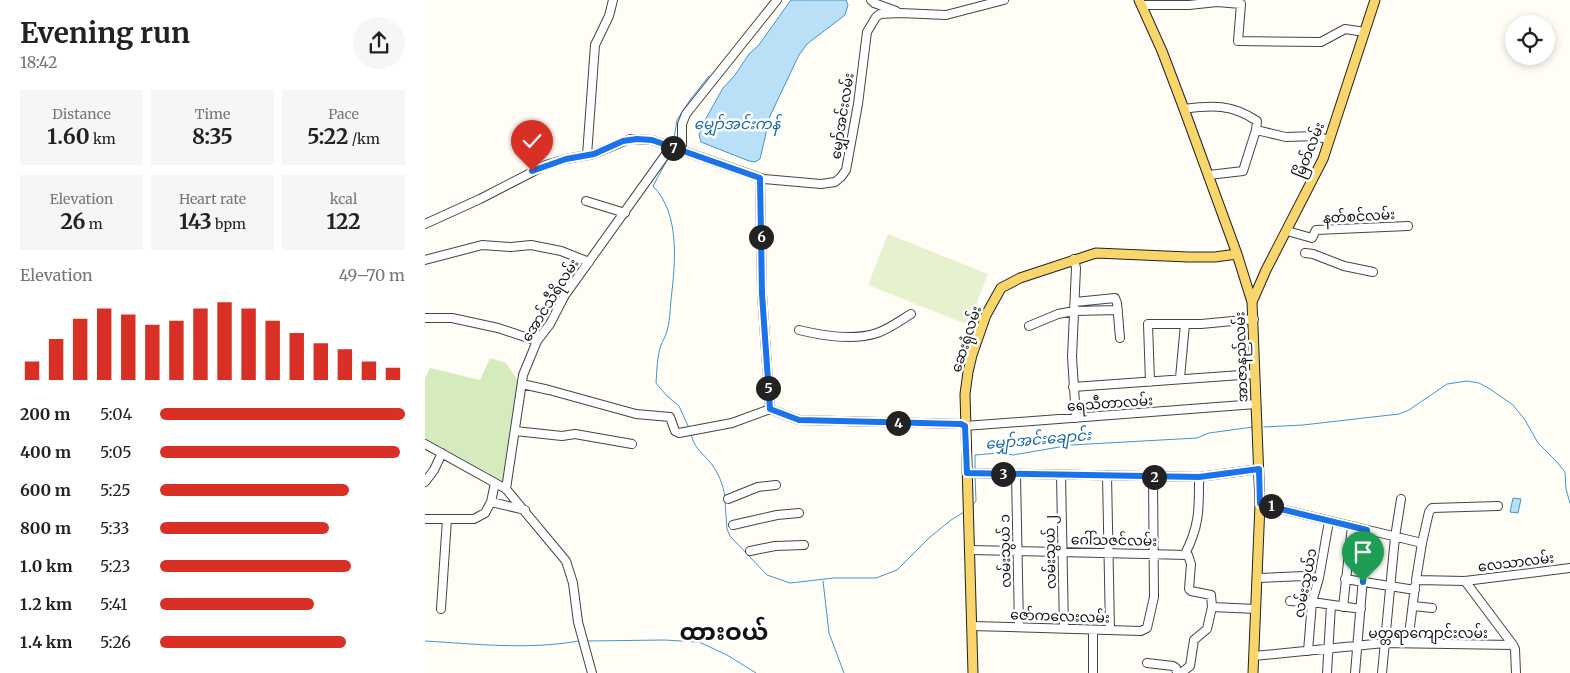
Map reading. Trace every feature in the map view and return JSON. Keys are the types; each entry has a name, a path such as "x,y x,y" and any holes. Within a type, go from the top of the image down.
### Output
{"main road":[{"name":"မြိတ်လမ်း","path":"1252,302 1263,276 1323,159 1375,0"},
{"name":"အာဇာနည်လမ်း","path":"1140,2 1185,109 1237,254 1252,302 1260,504 1253,673"},
{"name":"ဆေးရုံလမ်း","path":"973,673 965,394 968,372 986,315 1001,288 1020,278 1096,253 1109,252 1188,257 1215,257 1237,254"},
{"path":"1245,279 1256,280 1263,276"}],"street":[{"path":"587,155 595,45 609,16 613,0"},
{"path":"683,151 682,124 686,114 777,0"},
{"path":"871,0 874,3 900,13"},
{"name":"မျှော်အင်းလမ်း","path":"425,224 480,199 546,165 607,149 623,141 637,139 652,140 760,178 821,184 835,182 846,170 858,104 867,32 871,23 880,14 946,15 1003,0"},
{"path":"1140,2 1189,5 1217,2 1241,4 1238,41 1321,42 1345,29 1365,32"},
{"path":"1185,109 1211,105 1232,109 1257,121 1243,171 1209,175"},
{"path":"1256,130 1286,137 1316,136 1329,140"},
{"name":"အောင်သီရိလမ်း","path":"506,489 521,384 537,341 550,324 565,295 671,147"},
{"path":"521,384 636,414 670,417 675,431 679,433 732,423 770,409 762,294 760,178"},
{"path":"586,201 625,213"},
{"name":"နတ်စင်လမ်း","path":"1287,231 1312,238 1316,230 1409,226"},
{"path":"425,260 482,245 511,248 531,245 561,251 589,262"},
{"path":"1305,253 1313,254 1344,266 1373,272"},
{"path":"1074,259 1076,268 1072,356 1076,418"},
{"path":"1075,302 1115,298 1120,338"},
{"path":"1029,326 1058,314 1074,311 1118,310"},
{"path":"799,330 818,335 863,336 878,333 911,314"},
{"path":"425,318 452,318 498,328 537,341"},
{"path":"1150,382 1148,324 1185,324 1254,319"},
{"path":"1181,378 1185,324"},
{"path":"1073,387 1255,374"},
{"name":"ရေသီတာလမ်း","path":"770,409 799,420 961,424 965,426 1257,404"},
{"path":"515,431 562,436 575,434 632,444"},
{"path":"425,444 506,489 566,561 570,571 578,622 592,673"},
{"path":"425,482 442,453"},
{"path":"967,473 1199,477 1259,469"},
{"name":"လမ်းသွယ် ၁","path":"1016,475 1019,627"},
{"name":"လမ်းသွယ် ၂","path":"1061,475 1064,628"},
{"path":"1107,475 1110,630"},
{"path":"1153,477 1153,554"},
{"path":"1181,673 1190,666 1194,640 1207,628 1212,607 1211,596 1189,589 1191,564 1189,556 1185,554 1197,524 1199,513 1199,477"},
{"path":"425,519 474,519 485,513 491,502 495,483"},
{"path":"728,499 758,487 776,485"},
{"path":"1382,673 1383,643 1401,499"},
{"path":"491,502 525,510"},
{"path":"1260,504 1422,543"},
{"path":"1408,643 1416,580 1429,512 1432,508 1498,506"},
{"path":"733,525 777,515 799,513"},
{"path":"441,609 447,519"},
{"name":"လမ်းသွယ်၁","path":"1307,651 1312,602 1319,578 1329,521"},
{"path":"1343,607 1352,526"},
{"path":"1355,673 1367,530"},
{"path":"750,551 775,546 804,545"},
{"name":"ဂေါ်သဇင်လမ်း","path":"970,550 1185,554"},
{"name":"ဇော်ကလေးလမ်း","path":"972,626 1141,631 1147,628 1155,597 1153,554"},
{"name":"လေသာလမ်း","path":"1416,580 1465,582 1570,568"},
{"path":"1258,578 1304,576 1319,578"},
{"path":"1345,579 1415,590"},
{"name":"မတ္တရာကျောင်းလမ်း","path":"1465,582 1513,645"},
{"path":"1291,601 1361,609"},
{"path":"1327,673 1331,605"},
{"path":"1413,606 1432,608"},
{"path":"1212,607 1256,609"},
{"path":"1093,630 1093,673"},
{"name":"မတ္တရာကျောင်းလမ်း","path":"1254,656 1383,643 1513,645"},
{"path":"1513,645 1515,649 1516,673"},
{"path":"1147,663 1173,666 1176,668 1177,673"}],"green space":[{"path":"888,234 988,274 968,325 868,285"},
{"path":"490,358 506,363 519,382 504,485 425,442 425,378 430,368 480,380"}],"water":[{"name":"မျှော်အင်းကန်","path":"791,0 846,0 848,5 845,15 807,44 799,55 770,116 760,159 755,162 749,161 701,142 699,135 705,120 723,88 735,75 749,54 758,46"},
{"path":"1513,498 1521,499 1518,513 1510,512"}],"waterway":[{"name":"မျှော်အင်းချောင်း","path":"673,145 677,120 709,76"},
{"name":"မျှော်အင်းချောင်း","path":"671,153 653,186 662,198 668,211 674,240 674,271 669,319 667,333 659,354 656,383 679,406 689,428"},
{"name":"မျှော်အင်းချောင်း","path":"1264,427 1303,425 1399,414 1409,410 1447,384 1467,381 1479,383 1513,405 1525,420 1538,443 1565,472 1566,489 1570,503"},
{"name":"မျှော်အင်းချောင်း","path":"975,469 975,455 998,453 1013,455 1071,445 1197,438 1209,433 1253,427"},
{"name":"မျှော်အင်းချောင်း","path":"691,434 696,446 717,473 725,497"},
{"name":"မျှော်အင်းချောင်း","path":"971,507 976,501 975,475"},
{"name":"မျှော်အင်းချောင်း","path":"725,501 727,529 730,536 767,575 790,583 834,578 876,578 897,570 929,538 964,512"},
{"path":"823,581 829,633 844,673"},
{"path":"588,641 664,640 699,642 727,655 756,673"},
{"path":"425,641 521,646 579,641"}],"district":[{"name":"ထားဝယ်","path":"724,631"}],"route":[{"path":"532,171 566,159 594,154 623,141 637,139 652,140 760,178 762,294 770,409 799,420 961,424 965,426 967,473 1199,477 1259,469 1260,504 1367,530 1363,582"}]}
